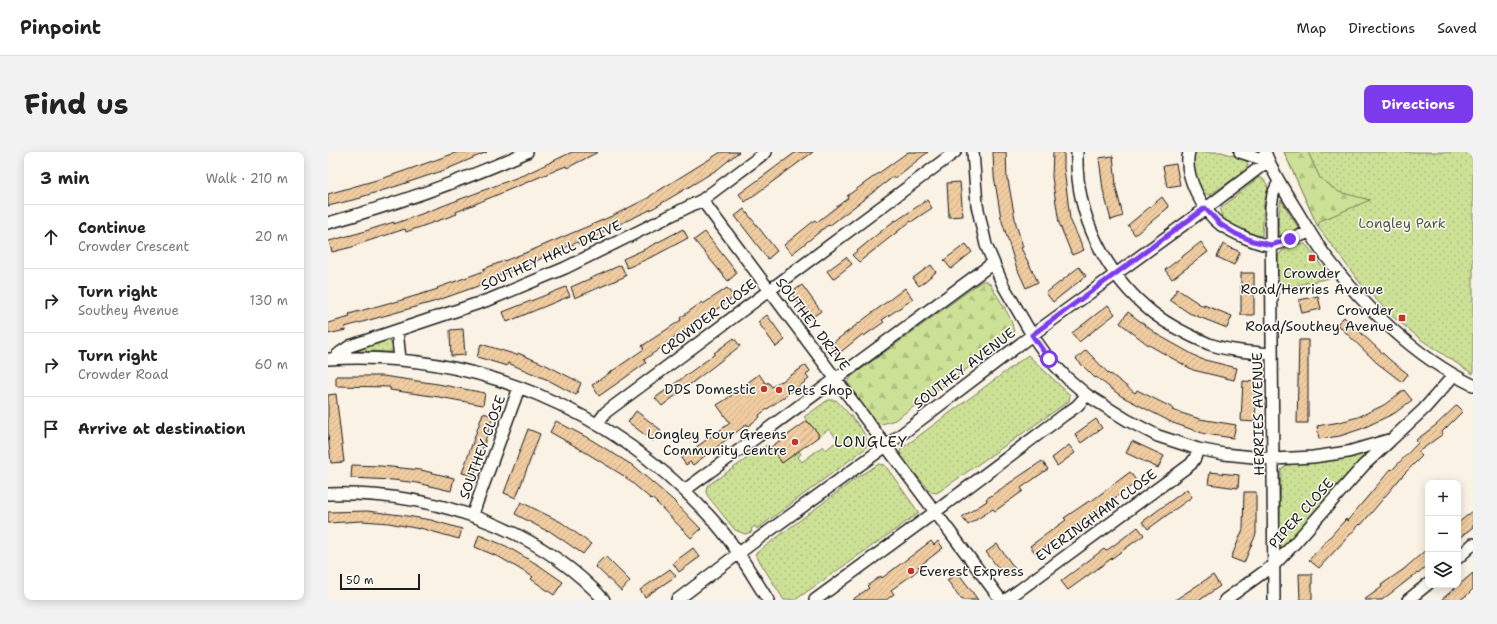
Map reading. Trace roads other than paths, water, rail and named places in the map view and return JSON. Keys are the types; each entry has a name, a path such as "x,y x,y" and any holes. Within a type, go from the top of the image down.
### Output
{"street":[{"path":"328,223 376,210 445,186 527,152"},
{"name":"SOUTHEY HALL DRIVE","path":"331,359 350,346 491,299 565,268 702,200 766,152"},
{"name":"CROWDER CLOSE","path":"596,424 606,412 955,152"},
{"path":"973,152 977,205 986,245 993,263 1012,302 1049,359 1067,378 1087,395 1127,420 1158,436 1198,449 1224,454 1273,459 1313,457 1348,452 1392,439"},
{"path":"1077,152 1080,194 1090,227 1101,251 1116,274 1132,294 1154,314 1182,331 1211,344 1244,352 1272,354"},
{"path":"1189,152 1190,177 1196,194 1205,208 1220,224 1236,234 1253,241 1271,245 1310,232"},
{"path":"1240,152 1267,156 1279,181 1324,254 1368,307 1423,354 1454,375 1473,384"},
{"name":"SOUTHEY AVENUE","path":"677,600 1205,208 1267,156"},
{"name":"HERRIES AVENUE","path":"1274,600 1275,564 1271,207 1273,194 1279,181"},
{"name":"SOUTHEY DRIVE","path":"702,200 1001,600"},
{"path":"685,490 993,263"},
{"path":"397,331 400,359"},
{"path":"331,359 400,359 444,366 484,375 557,402 623,440 651,461 685,490 712,519 739,553 768,600"},
{"name":"PIPER CLOSE","path":"1225,600 1275,564 1300,538 1364,465 1424,409 1454,375"},
{"name":"SOUTHEY CLOSE","path":"472,516 519,388"},
{"path":"815,600 1077,406 1087,395"},
{"name":"EVERINGHAM CLOSE","path":"1006,600 1191,464 1198,449"},
{"path":"328,494 369,494 400,498 434,505 472,516 502,527 528,540 563,563 592,586 604,600"},
{"path":"1461,555 1473,544"},
{"path":"1408,600 1425,586"}],"place":[{"name":"Crowder Road/Herries Avenue","path":"1312,258"},
{"name":"Crowder Road/Southey Avenue","path":"1402,318"},
{"name":"DDS Domestic","path":"764,389"},
{"name":"Pets Shop","path":"779,390"},
{"name":"Longley Four Greens Community Centre","path":"795,442"},
{"name":"Everest Express","path":"911,571"}],"district":[{"name":"LONGLEY","path":"871,442"}],"park label":[{"name":"Longley Park","path":"1402,223"}]}
